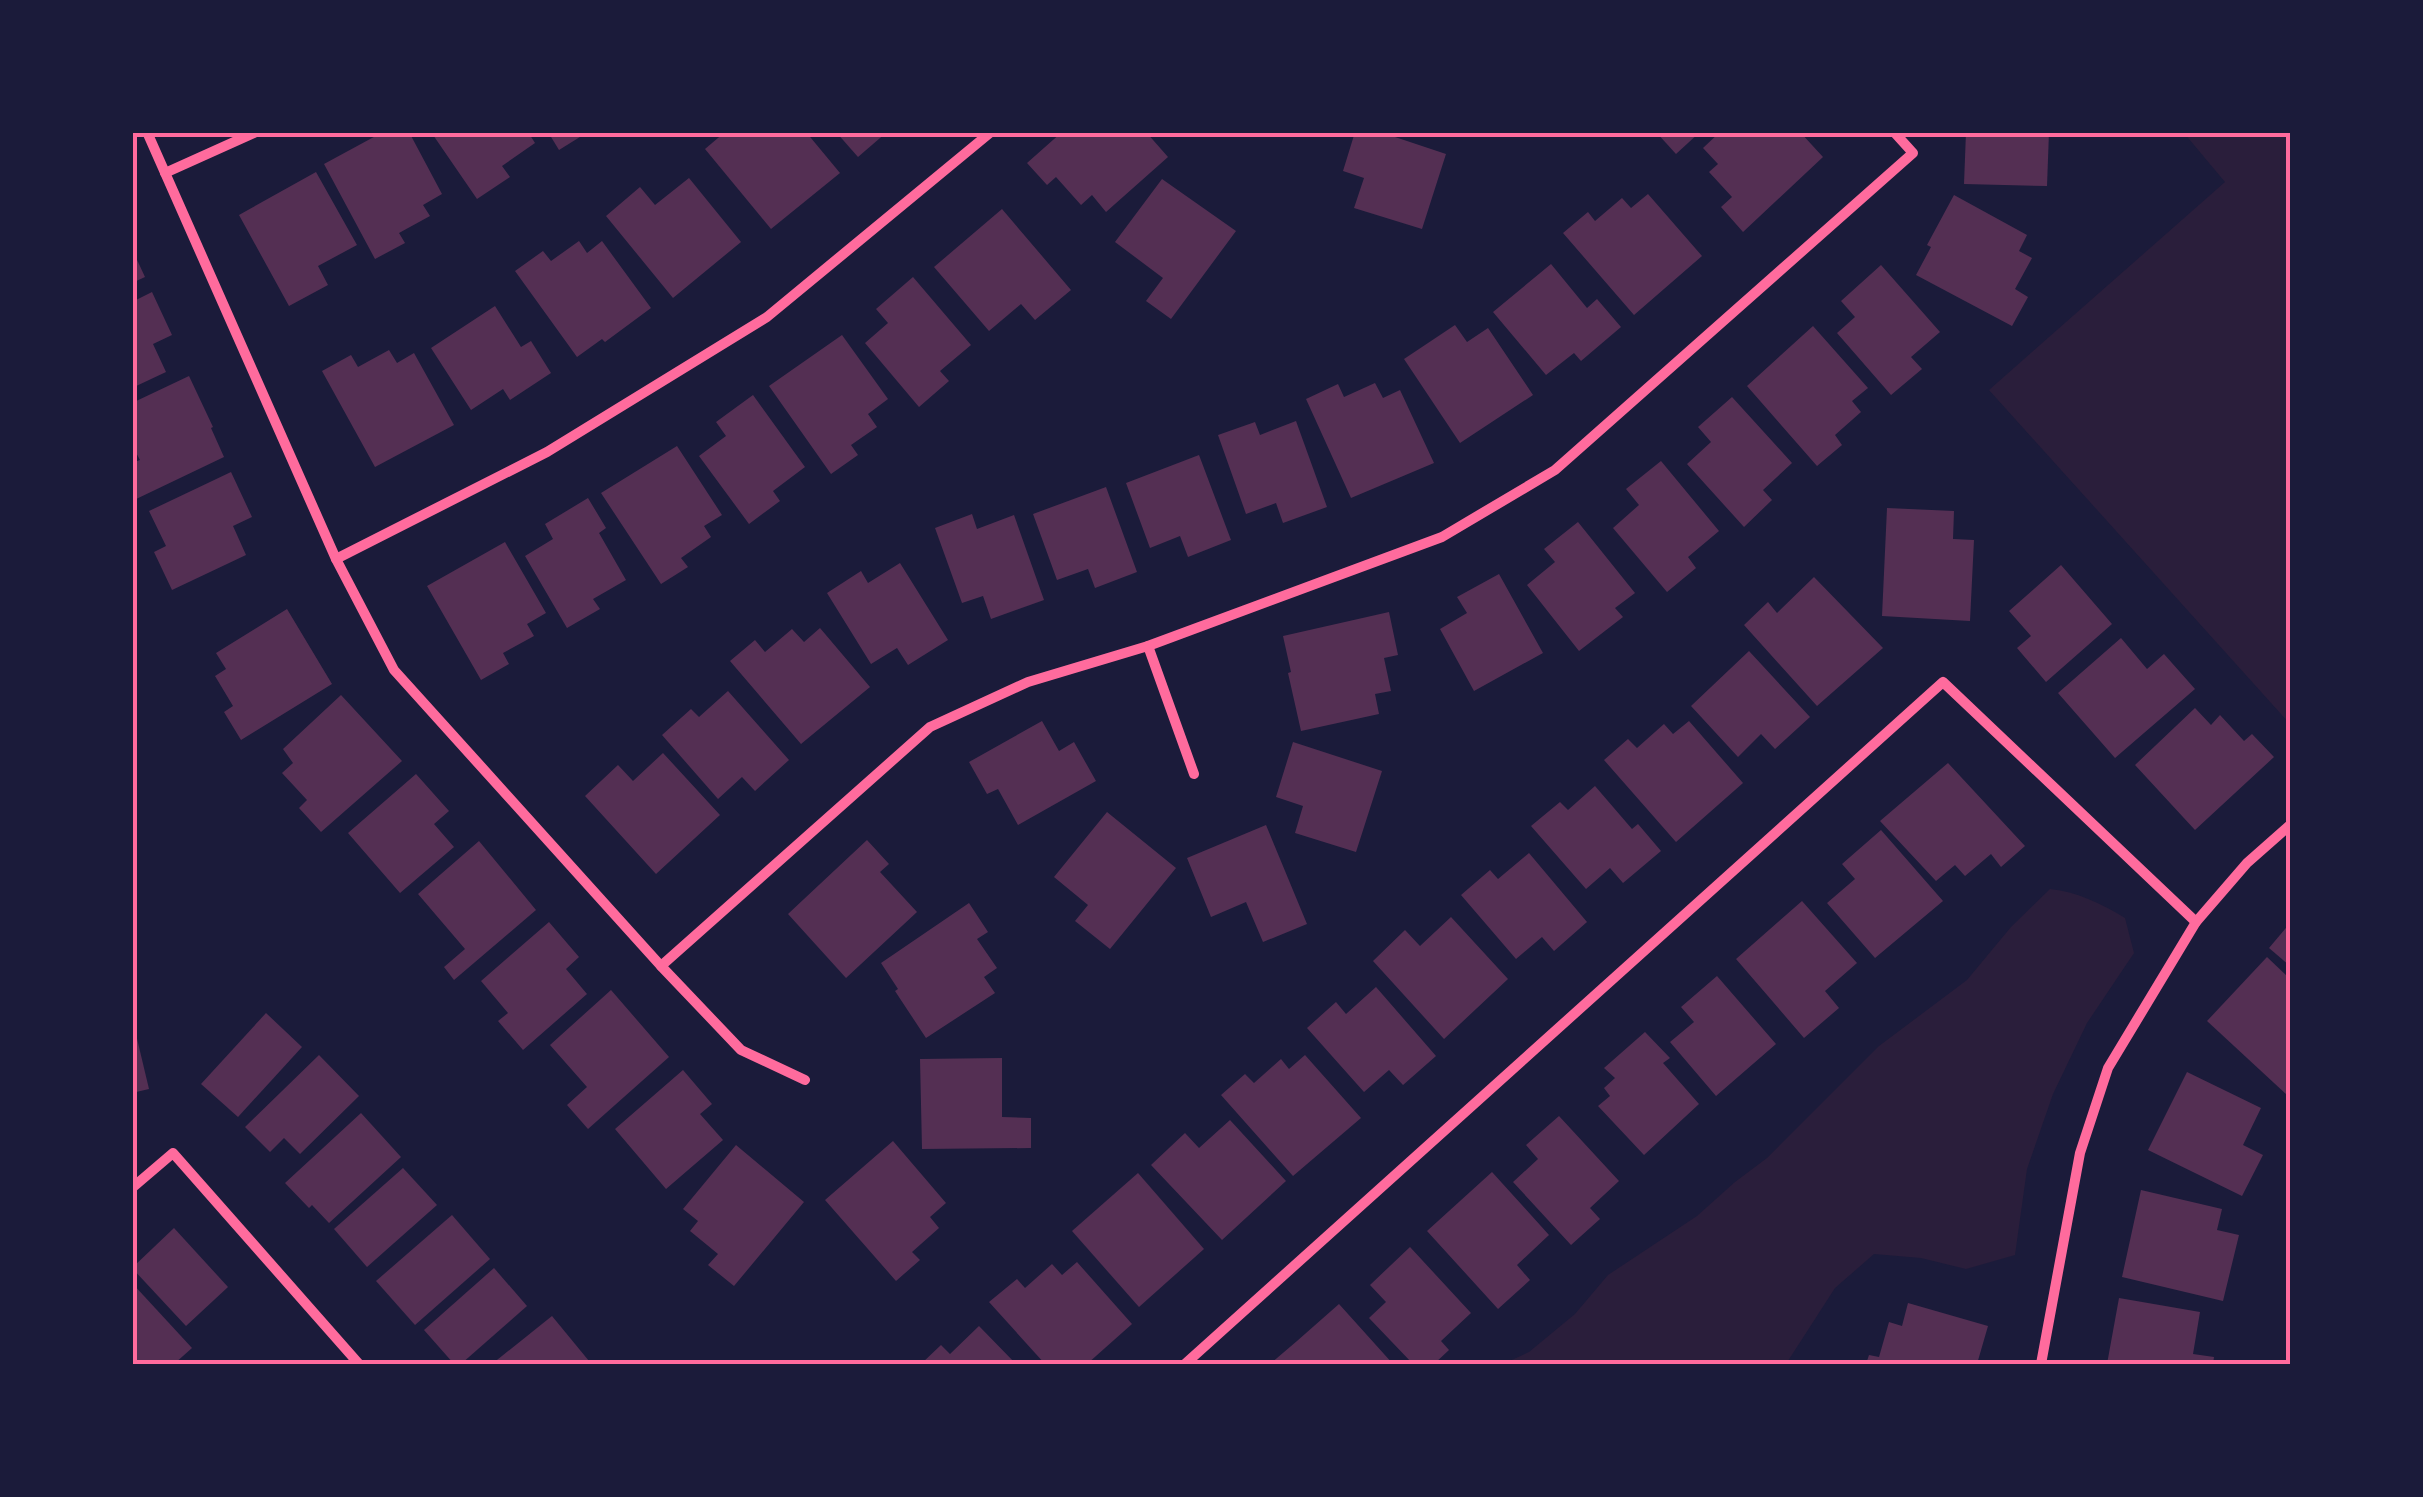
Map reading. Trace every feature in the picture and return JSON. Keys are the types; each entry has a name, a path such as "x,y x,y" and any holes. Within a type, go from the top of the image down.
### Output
{"street":[{"path":"146,132 336,559 394,670 741,1050 805,1080"},
{"path":"164,174 256,132"},
{"path":"336,559 547,452 768,317 991,132"},
{"path":"661,966 930,728 1028,682 1148,646 1442,537 1555,470 1913,153 1894,132"},
{"path":"1148,646 1194,774"},
{"path":"1185,1364 1943,682 2196,922"},
{"path":"2040,1364 2080,1153 2108,1068 2196,922 2248,863 2290,825"},
{"path":"132,1188 173,1153 359,1364"}],"shaded area":[{"path":"2184,133 2290,133 2290,724 1989,390 2225,182"},
{"path":"2050,889 2089,899 2125,918 2134,953 2087,1023 2053,1094 2027,1169 2015,1255 1966,1269 1921,1258 1874,1254 1835,1288 1786,1364 1503,1364 1529,1352 1575,1314 1608,1275 1697,1216 1767,1158 1879,1046 1967,980 2011,927"}],"building":[{"path":"383,132 409,132 442,194 423,205 430,216 399,233 405,243 375,259 324,164"},
{"path":"431,132 528,132 535,143 502,166 510,177 477,199"},
{"path":"548,132 588,132 559,150"},
{"path":"725,132 806,132 840,173 771,229 705,149"},
{"path":"836,132 887,132 858,157"},
{"path":"1062,132 1146,132 1168,157 1106,212 1092,195 1081,205 1056,177 1047,185 1027,163"},
{"path":"1355,132 1380,132 1446,154 1422,229 1354,208 1364,178 1343,171"},
{"path":"1656,132 1700,132 1676,154"},
{"path":"1720,132 1800,132 1823,157 1743,232 1721,207 1732,197 1709,172 1718,164 1703,148"},
{"path":"1966,132 2049,132 2047,186 1964,184"},
{"path":"316,172 357,245 318,266 328,285 289,306 239,215"},
{"path":"689,178 741,242 673,298 606,216 640,187 655,205"},
{"path":"1162,179 1236,231 1171,319 1146,301 1163,278 1115,242"},
{"path":"1648,194 1702,256 1634,315 1563,233 1588,212 1595,221 1622,198 1631,208"},
{"path":"1954,195 2027,235 2019,251 2032,258 2015,289 2028,297 2012,326 1916,275"},
{"path":"1002,209 1071,290 1035,320 1021,304 989,331 934,267"},
{"path":"579,241 587,253 602,241 651,308 577,357 515,271 543,251 551,261"},
{"path":"132,249 145,277 132,283"},
{"path":"1551,264 1587,308 1597,299 1621,327 1581,361 1574,353 1546,375 1493,312"},
{"path":"1881,265 1940,332 1911,357 1922,369 1891,395 1837,333 1855,317 1841,301"},
{"path":"913,277 971,345 940,371 949,381 919,407 865,343 888,323 876,309"},
{"path":"152,292 172,335 153,344 166,372 132,388 132,302"},
{"path":"495,306 521,347 531,341 551,373 510,400 503,389 471,410 431,348"},
{"path":"1455,325 1467,342 1488,328 1533,395 1460,443 1404,359"},
{"path":"1813,326 1868,388 1852,401 1861,412 1835,435 1842,445 1817,466 1747,386"},
{"path":"842,335 888,399 868,414 877,427 851,445 858,455 831,474 769,386"},
{"path":"389,350 397,363 414,353 454,425 375,467 322,371 351,355 358,367"},
{"path":"189,376 224,457 132,501 132,463 140,460 132,445 132,403"},
{"path":"1375,383 1383,398 1400,390 1434,463 1351,498 1306,399 1338,384 1344,397"},
{"path":"753,395 805,467 773,491 780,501 749,524 699,456 726,436 716,422"},
{"path":"1732,397 1792,463 1763,490 1772,500 1744,527 1687,464 1711,442 1698,427"},
{"path":"1296,421 1327,507 1283,523 1276,503 1246,514 1218,435 1255,422 1260,435"},
{"path":"677,446 722,515 704,526 711,537 681,558 688,567 661,584 601,493"},
{"path":"1199,455 1231,540 1188,557 1180,536 1150,548 1126,483"},
{"path":"1661,461 1719,531 1688,557 1696,568 1667,592 1613,528 1639,505 1626,489"},
{"path":"231,472 252,517 233,526 246,555 172,590 154,552 166,546 149,511"},
{"path":"1106,487 1137,572 1095,588 1088,569 1057,580 1033,514"},
{"path":"588,498 606,528 599,533 626,580 593,599 600,609 567,628 525,556 553,539 545,524"},
{"path":"1887,508 1954,511 1953,539 1974,540 1970,621 1882,616"},
{"path":"972,514 977,529 1014,515 1044,600 991,619 983,596 962,603 935,528"},
{"path":"1578,522 1635,593 1615,608 1623,617 1579,651 1527,585 1555,562 1544,549"},
{"path":"505,542 546,613 527,624 534,636 503,653 509,664 481,680 427,586"},
{"path":"900,563 948,640 908,665 897,648 871,664 827,593 861,571 868,583"},
{"path":"2061,565 2112,624 2046,682 2017,648 2031,636 2009,611"},
{"path":"1499,574 1543,653 1474,691 1440,629 1467,613 1457,597"},
{"path":"1814,577 1883,648 1817,706 1744,625 1768,602 1777,613"},
{"path":"287,609 332,684 241,740 224,712 233,706 215,676 226,669 216,653"},
{"path":"1389,612 1398,655 1384,658 1391,691 1375,694 1379,714 1301,731 1283,636"},
{"path":"820,628 870,687 801,744 730,661 755,640 765,652 792,629 804,642"},
{"path":"2121,638 2147,669 2164,654 2195,689 2115,758 2058,693"},
{"path":"1749,651 1810,717 1775,749 1761,734 1738,757 1691,706"},
{"path":"728,691 789,760 755,791 742,777 718,799 662,735 691,709 699,717"},
{"path":"341,695 402,761 321,832 299,808 307,800 282,773 293,763 283,749"},
{"path":"2195,708 2211,725 2220,715 2244,741 2252,734 2274,757 2195,830 2135,765"},
{"path":"1042,721 1059,751 1074,742 1096,781 1018,825 998,789 987,794 969,762"},
{"path":"1689,721 1743,783 1676,842 1604,760 1628,739 1637,748 1664,724 1673,734"},
{"path":"1293,742 1382,771 1356,852 1295,833 1303,806 1276,797"},
{"path":"663,753 720,815 656,874 585,796 618,765 633,781"},
{"path":"1948,763 2025,846 2001,867 1991,854 1965,876 1955,865 1936,881 1880,821"},
{"path":"416,774 449,811 434,824 454,847 400,893 348,833"},
{"path":"1595,786 1632,829 1638,824 1661,851 1623,883 1610,868 1586,889 1531,826 1560,802 1568,810"},
{"path":"1107,812 1176,868 1110,949 1075,921 1088,905 1054,877"},
{"path":"1266,825 1307,924 1263,942 1246,902 1211,917 1187,858"},
{"path":"1881,830 1943,901 1875,958 1827,903 1855,879 1842,864"},
{"path":"867,840 889,864 880,872 917,912 846,978 788,914"},
{"path":"479,841 536,910 454,980 444,967 465,949 418,894"},
{"path":"1529,853 1587,922 1554,951 1542,937 1516,959 1461,895 1490,870 1498,879"},
{"path":"1802,901 1857,963 1825,991 1839,1008 1804,1038 1736,959"},
{"path":"969,903 988,932 977,939 997,968 984,977 995,993 926,1038 881,963"},
{"path":"1451,917 1508,979 1444,1039 1373,961 1405,930 1420,946"},
{"path":"549,922 579,957 566,969 587,994 523,1050 498,1021 508,1013 481,981"},
{"path":"2290,923 2290,966 2269,948"},
{"path":"2267,957 2290,979 2287,1095 2207,1021"},
{"path":"1717,976 1776,1044 1716,1096 1670,1042 1694,1022 1681,1007"},
{"path":"1376,987 1436,1056 1403,1085 1389,1070 1364,1092 1307,1028 1336,1002 1346,1014"},
{"path":"611,990 669,1057 588,1129 567,1105 587,1087 550,1045"},
{"path":"266,1013 302,1047 238,1117 201,1084"},
{"path":"132,1027 149,1089 132,1093"},
{"path":"1645,1032 1670,1058 1663,1063 1699,1104 1644,1155 1598,1106 1610,1096 1604,1088 1615,1078 1604,1068"},
{"path":"319,1055 359,1096 300,1154 284,1138 270,1152 245,1127"},
{"path":"1305,1055 1361,1118 1293,1176 1221,1095 1245,1074 1254,1083 1281,1059 1289,1069"},
{"path":"1002,1058 1002,1117 1031,1118 1031,1148 922,1149 920,1059"},
{"path":"683,1070 712,1104 700,1114 723,1140 666,1189 615,1129"},
{"path":"2187,1072 2261,1108 2243,1145 2263,1155 2242,1196 2148,1150"},
{"path":"361,1113 401,1157 329,1223 285,1183"},
{"path":"1559,1116 1619,1181 1590,1208 1600,1219 1571,1245 1513,1182 1538,1159 1526,1145"},
{"path":"1230,1120 1286,1181 1222,1240 1151,1165 1185,1133 1199,1148"},
{"path":"893,1141 946,1203 930,1217 939,1228 912,1252 920,1260 896,1281 825,1200"},
{"path":"736,1145 804,1202 734,1286 708,1265 718,1254 690,1231 698,1221 683,1209"},
{"path":"403,1168 437,1205 367,1267 334,1229"},
{"path":"1492,1172 1549,1235 1517,1265 1530,1280 1498,1309 1427,1231"},
{"path":"1138,1173 1204,1249 1139,1307 1072,1231"},
{"path":"2141,1190 2222,1209 2217,1230 2239,1235 2223,1301 2122,1277"},
{"path":"452,1215 490,1259 415,1325 376,1281"},
{"path":"174,1228 228,1287 186,1326 132,1268"},
{"path":"1410,1247 1471,1313 1441,1341 1449,1350 1434,1364 1413,1364 1369,1318 1386,1302 1370,1285"},
{"path":"1077,1262 1132,1324 1087,1364 1045,1364 989,1302 1017,1279 1025,1288 1052,1264 1062,1275"},
{"path":"494,1268 527,1306 461,1364 454,1364 424,1330"},
{"path":"132,1283 192,1348 174,1364 132,1364"},
{"path":"2119,1298 2200,1312 2193,1354 2214,1357 2213,1364 2107,1364"},
{"path":"1908,1303 1988,1326 1977,1364 1866,1364 1869,1355 1879,1357 1889,1322 1902,1326"},
{"path":"1339,1304 1393,1364 1270,1364 1297,1341"},
{"path":"552,1316 589,1361 492,1364"},
{"path":"979,1326 1016,1364 921,1364 941,1345 950,1354"}]}
